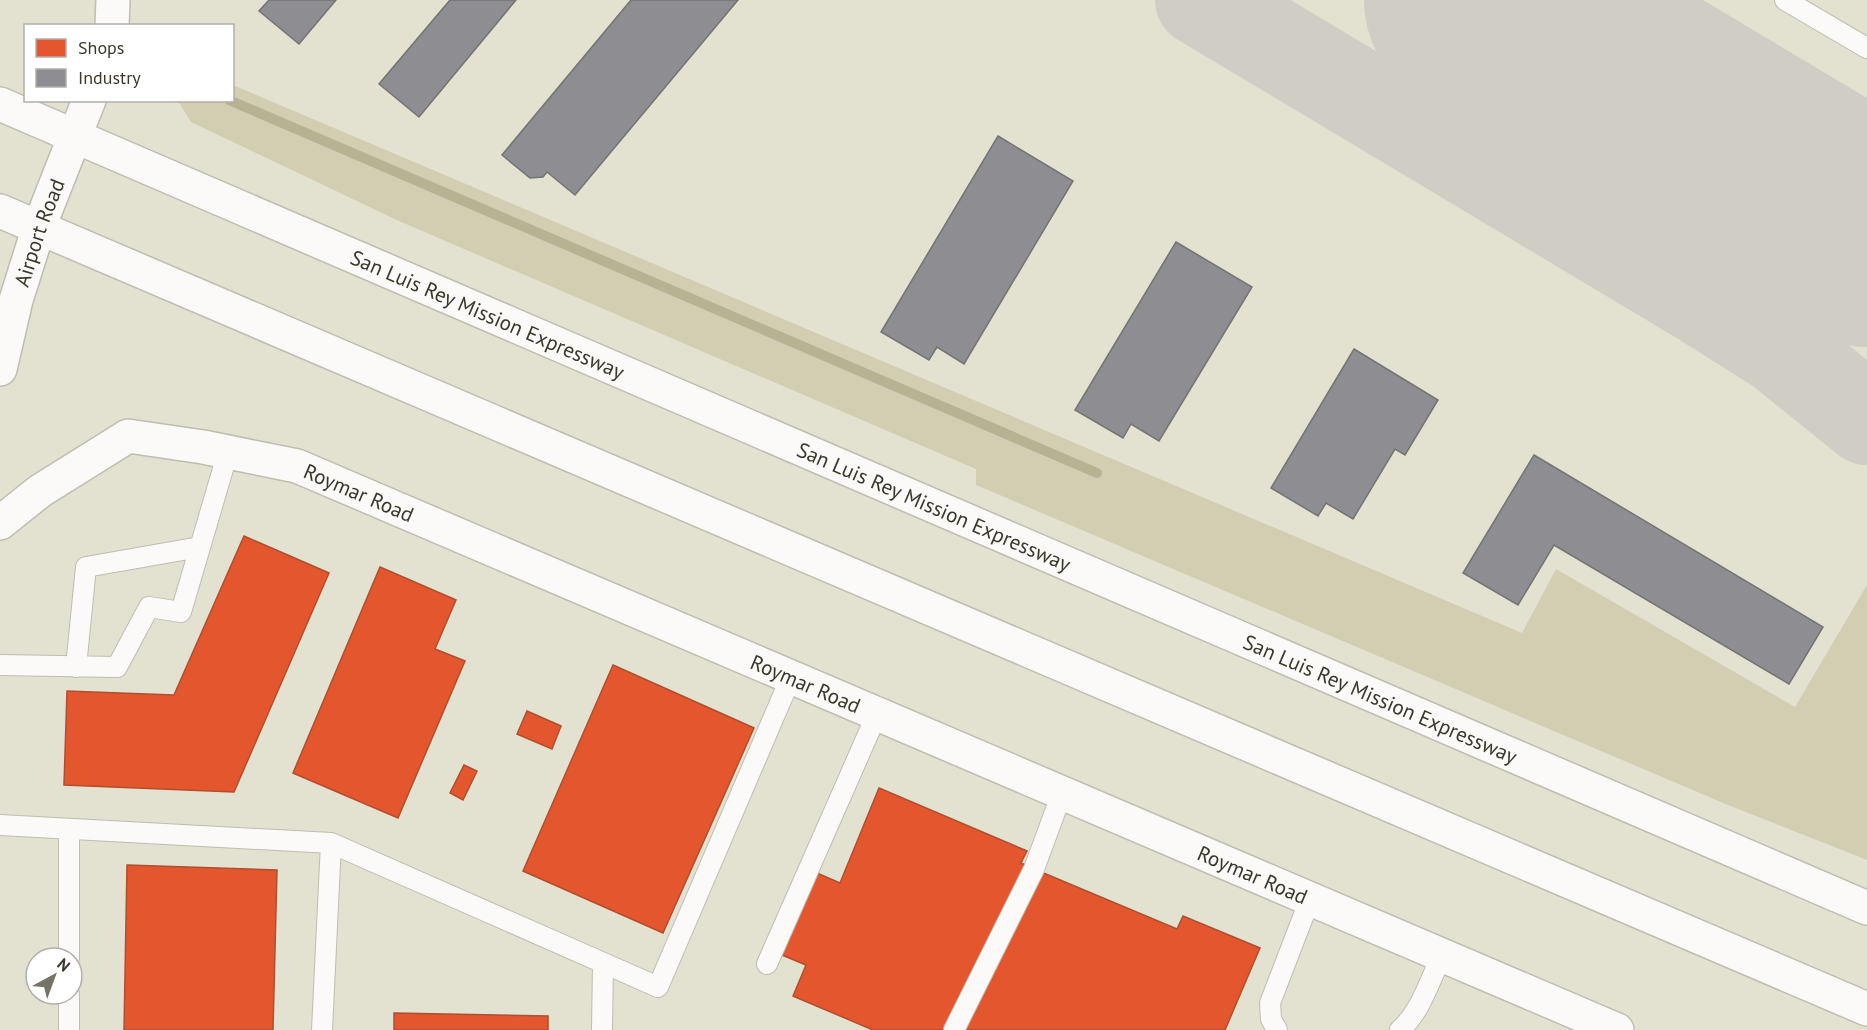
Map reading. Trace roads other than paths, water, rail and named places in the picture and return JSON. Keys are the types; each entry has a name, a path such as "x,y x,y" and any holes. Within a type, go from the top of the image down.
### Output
{"main road":[{"path":"112,24 113,0"},
{"name":"Airport Road","path":"0,369 16,300 39,227 88,102"},
{"name":"San Luis Rey Mission Expressway","path":"0,104 1867,908"},
{"path":"0,211 1867,1009"},
{"name":"Roymar Road","path":"0,523 40,491 128,436 297,465 1617,1030"}],"lane":[{"path":"1785,0 1867,48"},
{"path":"0,665 117,667 149,607 181,612 228,452"},
{"path":"75,667 86,567 200,547"},
{"path":"0,825 331,843 658,987 791,677"},
{"path":"767,964 877,714"},
{"path":"954,1030 1034,869 1062,793"},
{"path":"69,829 69,946"},
{"path":"322,1030 331,843"},
{"path":"1277,1030 1271,1019 1270,1003 1310,899"},
{"path":"1400,1030 1407,1024 1420,1004 1442,955"},
{"path":"602,1030 603,963"},
{"path":"69,1006 69,1030"}],"waterway":[{"path":"234,102 1097,473"}]}
